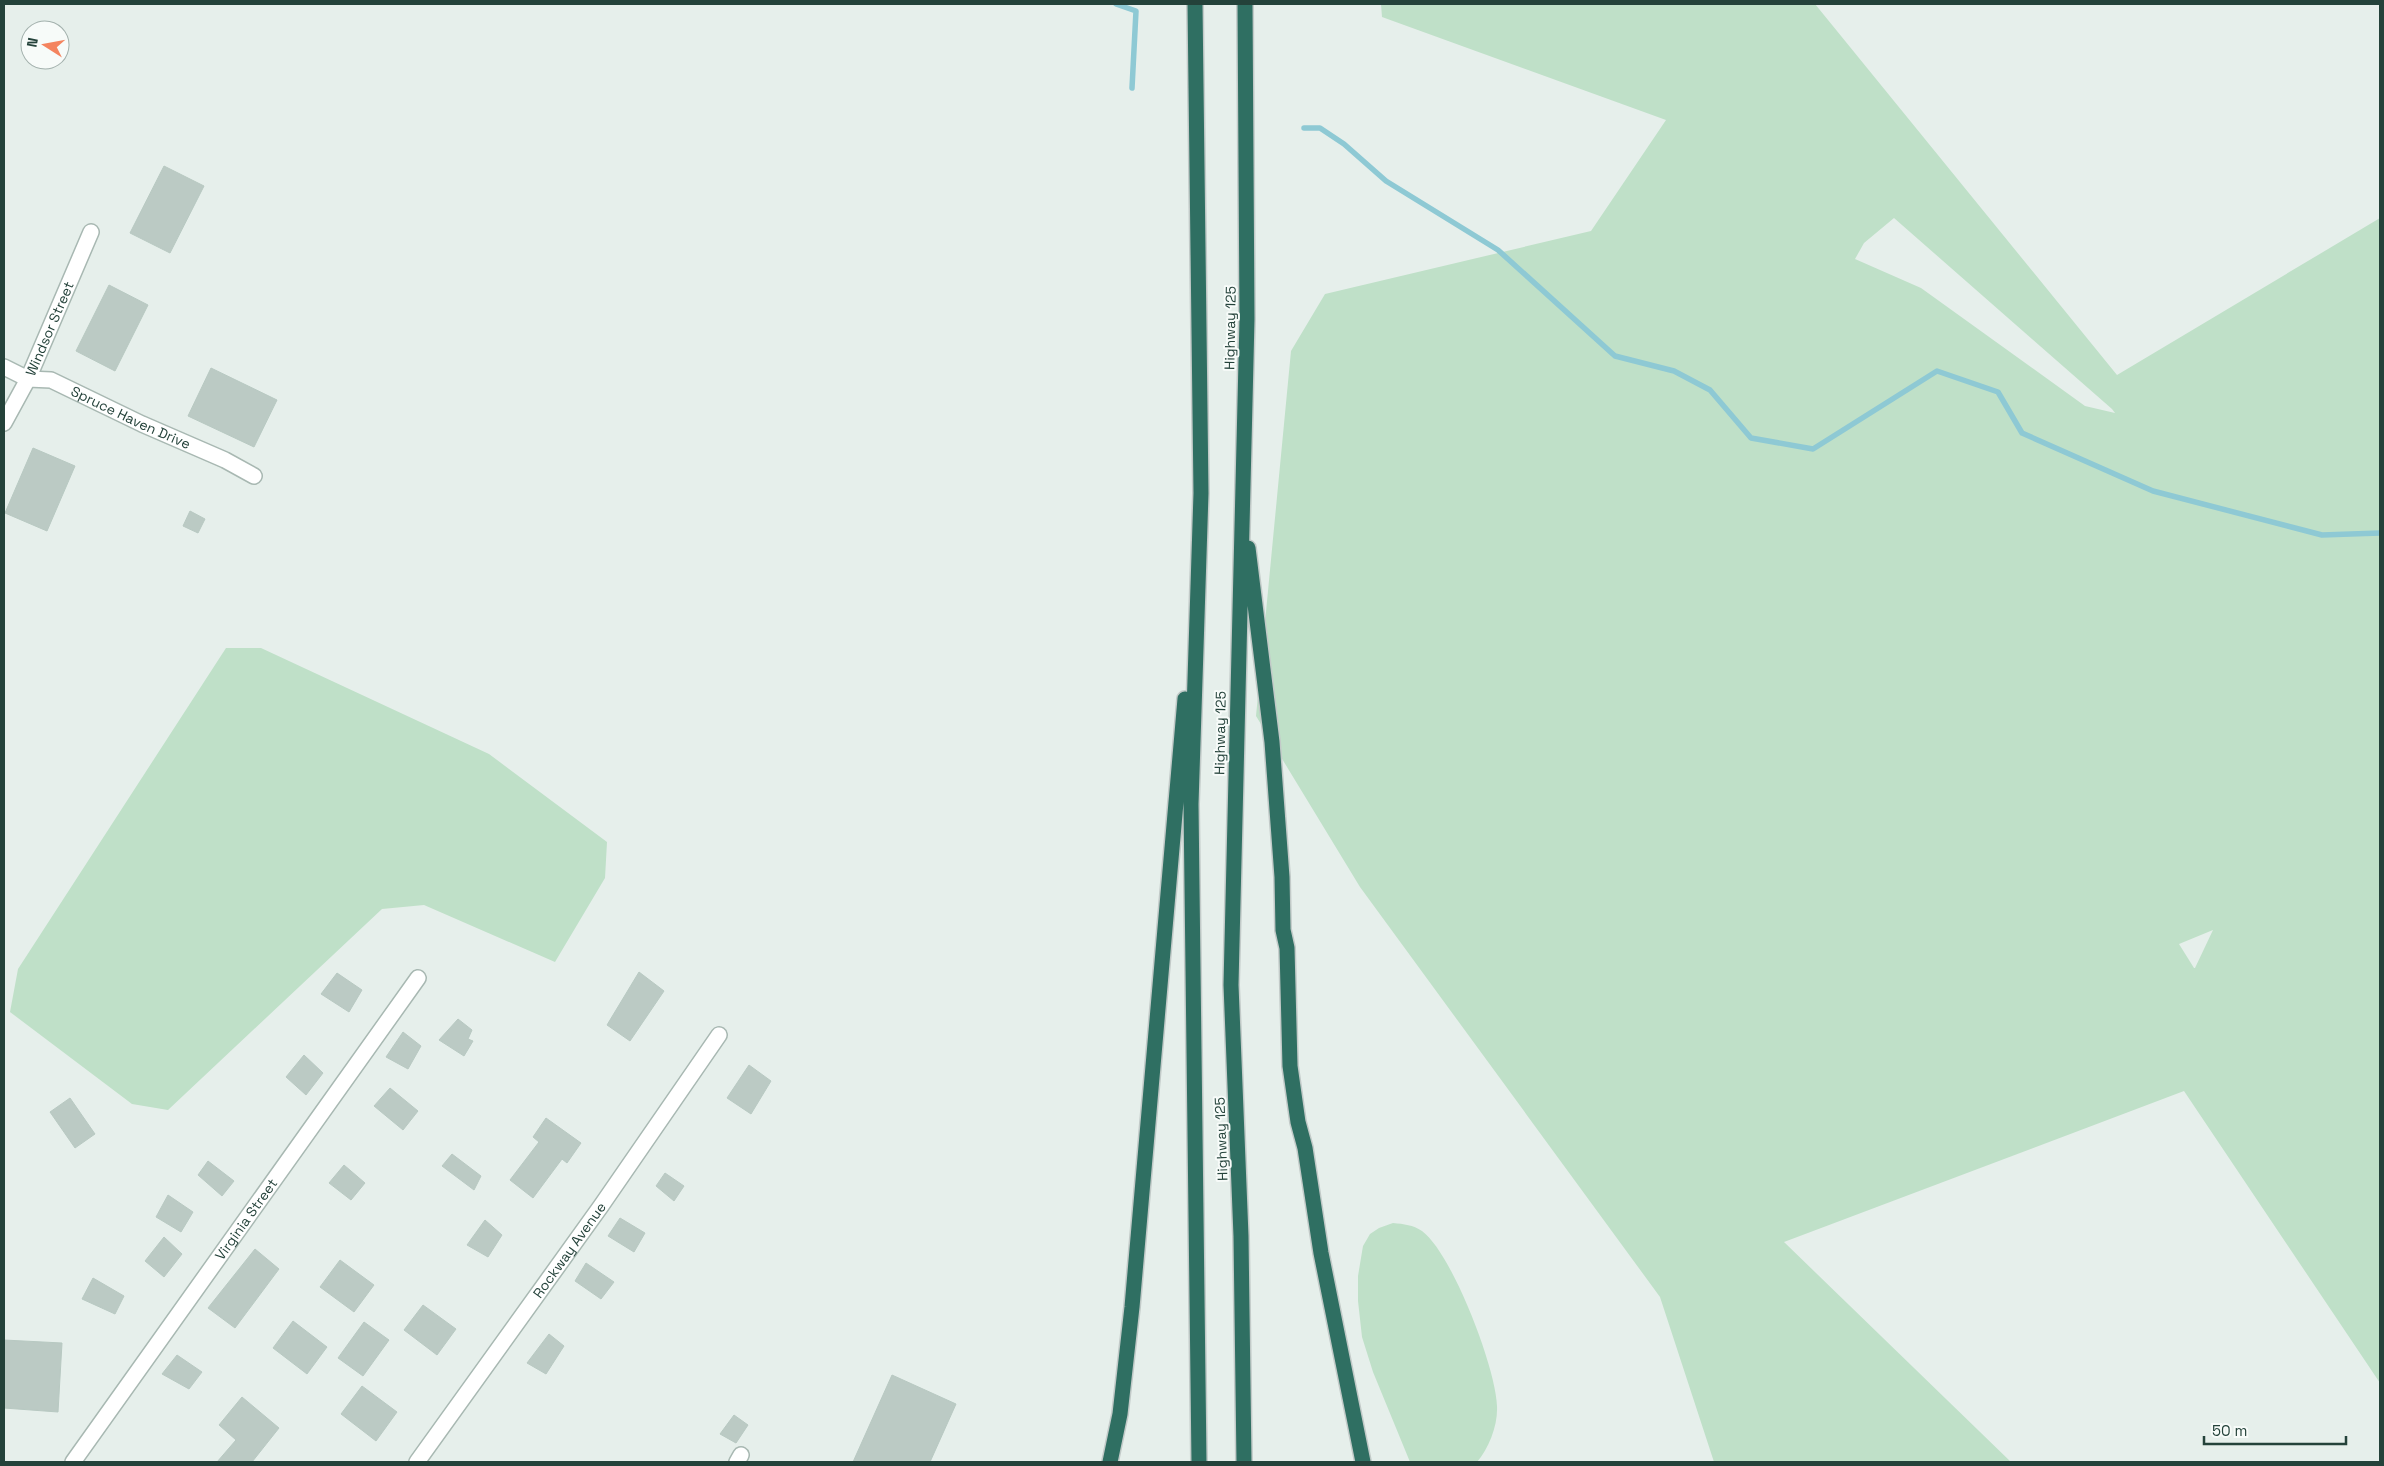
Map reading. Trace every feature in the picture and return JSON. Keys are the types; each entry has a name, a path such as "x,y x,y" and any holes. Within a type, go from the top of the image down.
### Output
{"highway":[{"name":"Highway 125","path":"1195,4 1202,493 1191,804 1199,1462"},
{"name":"Highway 125","path":"1244,1462 1241,1236 1231,985 1247,319 1245,4"},
{"path":"1110,1462 1120,1414 1133,1297 1202,493"},
{"path":"1242,496 1272,742 1282,877 1283,930 1287,948 1290,1066 1321,1253 1363,1462"}],"street":[{"name":"Windsor Street","path":"4,423 28,379 91,232"},
{"name":"Spruce Haven Drive","path":"4,367 28,379 51,380 142,424 224,460 254,476"},
{"name":"Virginia Street","path":"73,1462 418,978"},
{"name":"Rockway Avenue","path":"417,1462 589,1222 719,1036"}],"green space":[{"path":"1381,4 1815,4 2117,375 2380,218 2380,1383 2184,1091 1784,1242 2011,1462 1714,1462 1660,1297 1360,887 1256,716 1291,351 1325,294 1591,231 1666,120 1382,17","holes":["1894,218 2112,409 2115,413 2085,406 1921,288 1855,259 1864,243","2213,930 2195,968 2194,968 2179,944"]},
{"path":"226,648 261,648 489,754 607,842 605,878 555,962 424,905 382,909 168,1110 132,1104 10,1012 18,969"},
{"path":"1393,1223 1419,1229 1434,1243 1459,1286 1481,1340 1495,1388 1497,1413 1492,1436 1477,1462 1410,1462 1373,1372 1362,1337 1358,1301 1358,1276 1363,1246 1370,1234 1379,1228"}],"building":[{"path":"164,166 204,186 170,253 130,233"},
{"path":"109,285 148,305 115,371 76,351"},
{"path":"211,368 277,400 254,447 188,416"},
{"path":"33,448 75,466 47,531 5,513"},
{"path":"190,511 205,519 198,533 183,526"},
{"path":"639,972 664,991 630,1041 607,1025"},
{"path":"337,973 362,990 349,1012 321,994"},
{"path":"458,1019 472,1030 468,1039 473,1041 464,1056 439,1040"},
{"path":"403,1032 421,1046 408,1069 386,1057"},
{"path":"304,1055 323,1073 306,1095 286,1077"},
{"path":"749,1065 771,1081 751,1114 727,1098"},
{"path":"390,1088 418,1111 403,1130 374,1106"},
{"path":"70,1098 95,1134 75,1148 50,1112"},
{"path":"546,1118 581,1143 567,1163 562,1159 533,1198 510,1180 539,1142 533,1137"},
{"path":"452,1154 481,1176 474,1190 442,1166"},
{"path":"208,1161 234,1181 222,1196 198,1175"},
{"path":"344,1165 365,1183 351,1200 329,1183"},
{"path":"665,1173 684,1186 674,1201 656,1186"},
{"path":"168,1195 193,1212 181,1232 156,1217"},
{"path":"620,1218 645,1233 634,1252 608,1236"},
{"path":"485,1220 502,1235 488,1257 467,1245"},
{"path":"164,1237 182,1254 164,1277 145,1261"},
{"path":"255,1249 279,1269 235,1328 208,1308"},
{"path":"340,1260 374,1285 354,1312 320,1287"},
{"path":"586,1263 614,1282 601,1299 575,1281"},
{"path":"93,1278 124,1296 115,1314 82,1299"},
{"path":"423,1305 456,1329 437,1355 404,1330"},
{"path":"293,1321 327,1347 307,1374 273,1348"},
{"path":"364,1322 389,1340 363,1376 338,1358"},
{"path":"549,1334 564,1346 546,1374 527,1363"},
{"path":"4,1340 62,1343 58,1412 4,1408"},
{"path":"177,1355 202,1372 189,1389 162,1374"},
{"path":"892,1375 956,1404 930,1462 853,1462"},
{"path":"362,1386 397,1412 376,1441 341,1414"},
{"path":"242,1397 279,1428 252,1462 217,1462 236,1440 219,1425"},
{"path":"734,1415 748,1425 736,1443 720,1434"}],"waterway":[{"path":"1116,4 1136,11 1132,88"},
{"path":"1304,128 1320,128 1344,144 1386,181 1498,250 1615,356 1674,371 1710,390 1751,438 1813,449 1937,371 1998,392 2022,433 2153,491 2322,535 2380,533"}]}
